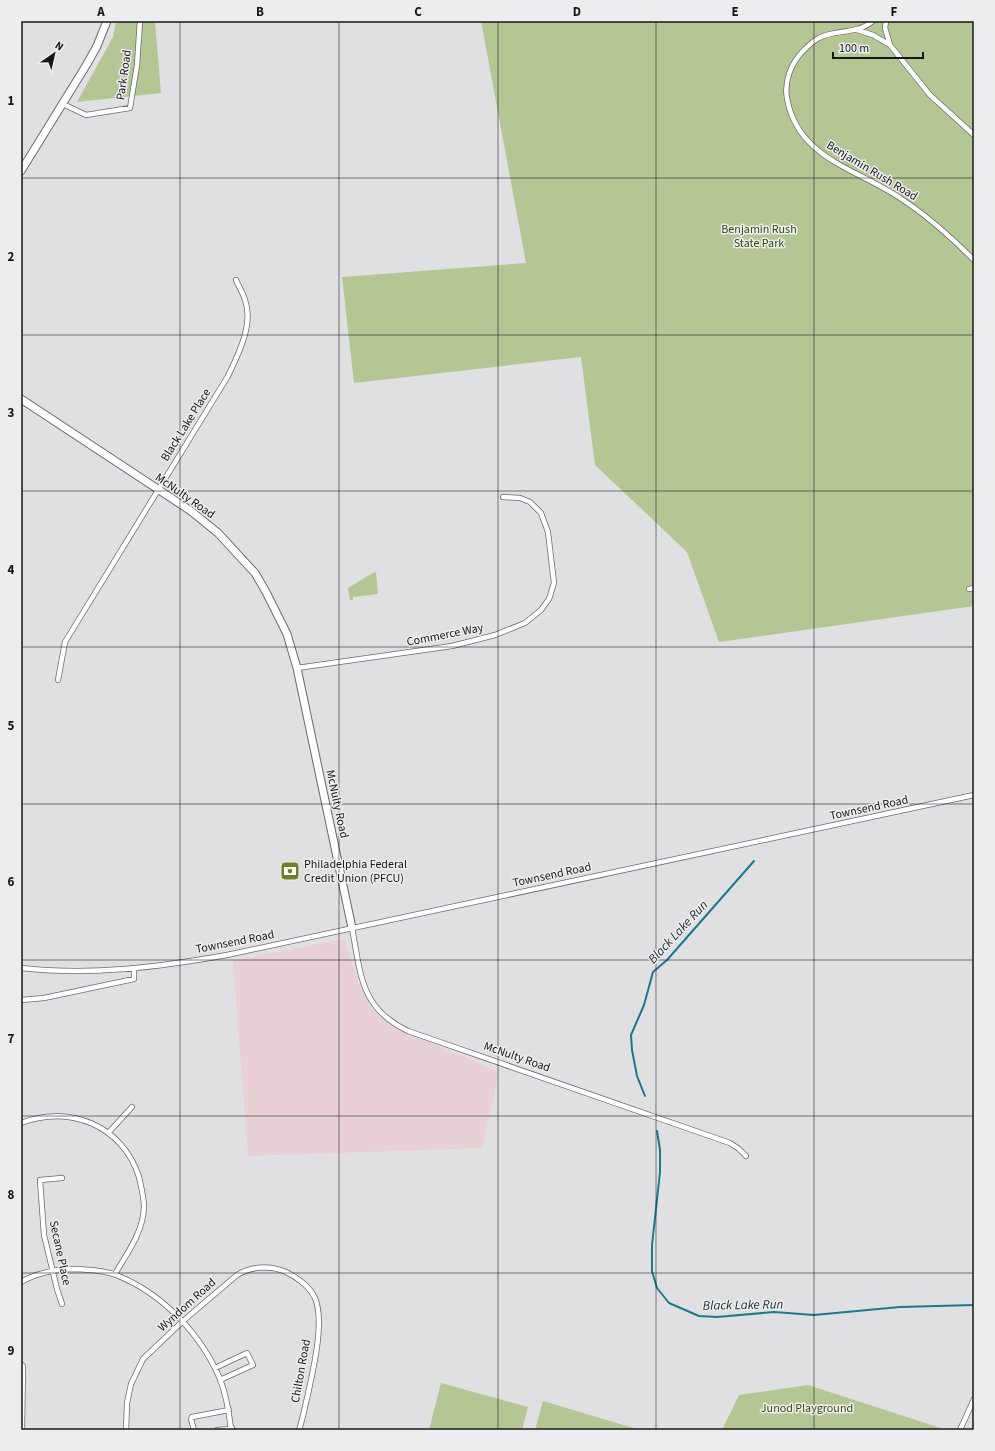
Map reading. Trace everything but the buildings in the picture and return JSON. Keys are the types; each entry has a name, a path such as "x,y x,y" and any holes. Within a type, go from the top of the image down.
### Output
{"street":[{"path":"21,171 95,50 107,21"},
{"name":"Park Road","path":"63,104 86,115 130,108 137,65 140,21"},
{"name":"Benjamin Rush Road","path":"857,30 873,21"},
{"name":"Benjamin Rush Road","path":"886,21 885,28 890,45"},
{"name":"Benjamin Rush Road","path":"974,135 930,95 890,45 873,34 857,30 840,32 819,38 803,52 790,68 786,92 789,112 801,134 821,154 843,168 871,181 899,197 929,218 974,260"},
{"name":"Black Lake Place","path":"58,680 65,642 228,376 240,350 247,324 247,309 246,301 236,280"},
{"name":"McNulty Road","path":"21,399 191,511 218,533 255,573 287,634 297,668 362,981 376,1008 393,1023 408,1031 730,1143 746,1156"},
{"name":"Commerce Way","path":"297,668 452,646 499,634 525,623 541,610 549,599 554,583 548,532 541,514 530,502 520,498 503,497"},
{"name":"Townsend Road","path":"21,968 88,971 174,964 227,955 974,795"},
{"path":"21,1000 44,998 134,979 134,968"},
{"path":"109,1132 132,1107"},
{"path":"21,1123 32,1119 53,1116 76,1118 109,1132 120,1142 135,1166 141,1185 144,1207 140,1228 133,1245 116,1274"},
{"name":"Secane Place","path":"62,1178 40,1180 44,1236 52,1271 62,1304"},
{"name":"Wyndom Road","path":"126,1430 127,1403 131,1384 135,1373 144,1359 183,1321 237,1275 245,1270 253,1268 277,1268 295,1276 311,1292"},
{"path":"21,1282 52,1271 92,1270 116,1274 154,1296 183,1321 205,1351 215,1368 229,1412 231,1430 217,1430"},
{"name":"Chilton Road","path":"299,1430 317,1353 319,1312 315,1298 311,1292"},
{"path":"215,1368 247,1353 253,1365 220,1380"},
{"path":"21,1364 23,1366 22,1430"},
{"path":"960,1430 974,1400"},
{"path":"194,1430 191,1419 192,1417 229,1412"}],"shaded area":[{"path":"344,939 359,984 371,1008 382,1019 406,1032 499,1072 482,1148 248,1156 233,961"}],"green space":[{"path":"116,21 155,21 161,93 77,102 113,37"},
{"name":"Benjamin Rush State Park","path":"481,21 974,21 974,606 719,642 687,552 595,465 581,357 354,383 342,277 526,263"},
{"path":"376,572 378,594 353,597 353,600 350,600 348,588"},
{"path":"441,1383 528,1407 522,1430 429,1430"},
{"name":"Junod Playground","path":"808,1385 947,1430 722,1430 739,1395"},
{"path":"543,1401 640,1430 535,1430"}],"waterway":[{"name":"Black Lake Run","path":"645,1096 637,1076 631,1035 644,1005 653,972 667,960 754,861"},
{"name":"Black Lake Run","path":"657,1131 660,1150 660,1172 652,1245 652,1271 657,1288 669,1303 699,1316 717,1317 774,1312 814,1315 900,1307 974,1305"}],"place":[{"name":"Philadelphia Federal Credit Union (PFCU)","path":"290,871"}]}
